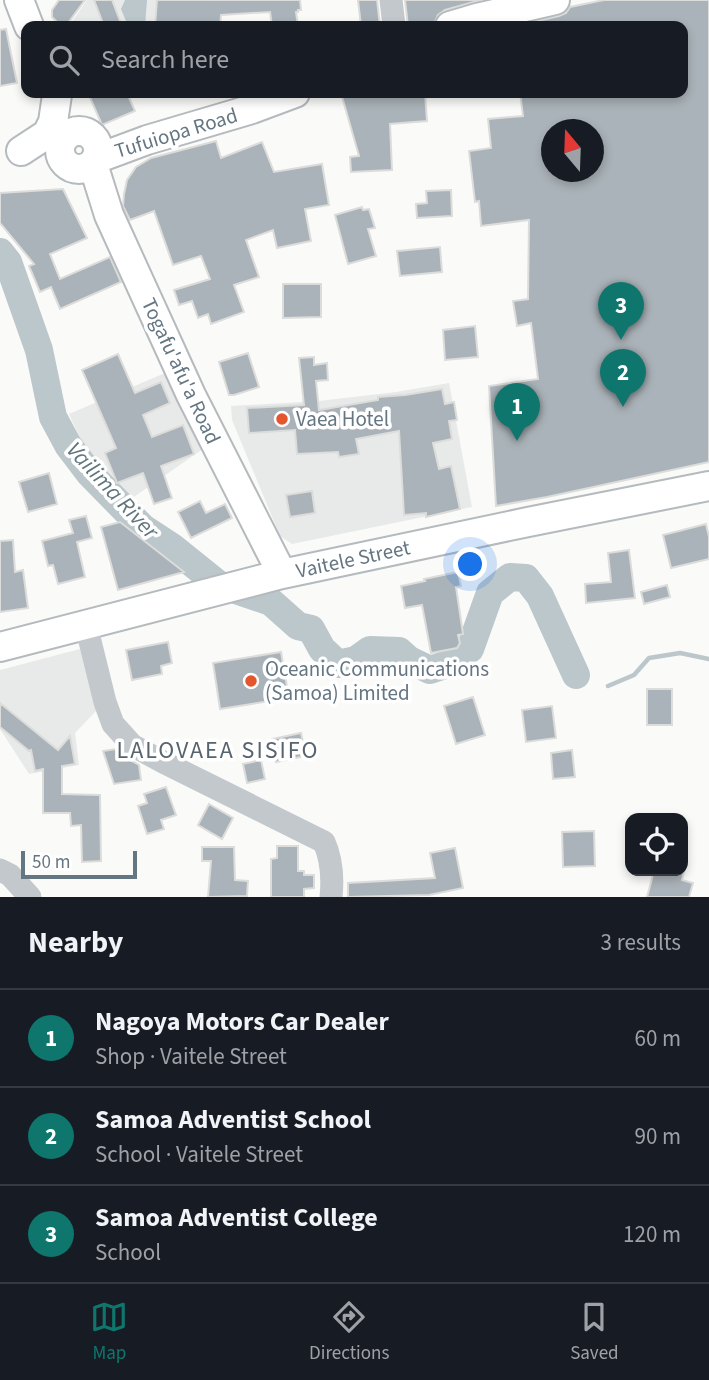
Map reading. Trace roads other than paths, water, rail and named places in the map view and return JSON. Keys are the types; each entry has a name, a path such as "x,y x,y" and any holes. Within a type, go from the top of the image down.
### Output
{"main road":[{"path":"19,0 27,21"},
{"path":"467,21 555,0"},
{"path":"10,151 47,134 53,122 56,98"},
{"path":"10,151 78,151 58,98"},
{"name":"Tufuiopa Road","path":"78,151 147,140 282,98"},
{"path":"109,215 111,180 117,167 147,140"},
{"name":"Togafu'afu'a Road","path":"78,151 277,575"},
{"name":"Vaitele Street","path":"0,647 277,575 709,486"}],"street":[{"path":"391,0 393,21"},
{"path":"86,625 113,724 132,745 324,842 330,855 331,897"},
{"path":"0,870 10,875 30,897"}],"waterway":[{"name":"Vailima River","path":"0,252 8,262 39,350 53,417 68,445 90,474 143,528 172,547 218,584 271,602 298,626 311,629 322,649 338,664 356,660 370,650 399,651 409,660 430,670 445,665 470,649 490,593 510,577 526,578 540,596 576,675"},
{"name":"Vailima River","path":"608,686 634,675 649,658 680,653 709,659"}],"place":[{"name":"Samoa Adventist College","path":"621,340"},
{"name":"Samoa Adventist School","path":"623,407"},
{"name":"Vaea Hotel","path":"282,419"},
{"name":"Nagoya Motors Car Dealer","path":"517,441"},
{"name":"Oceanic Communications (Samoa) Limited","path":"251,681"}],"district":[{"name":"LALOVAEA SISIFO","path":"218,750"}]}
